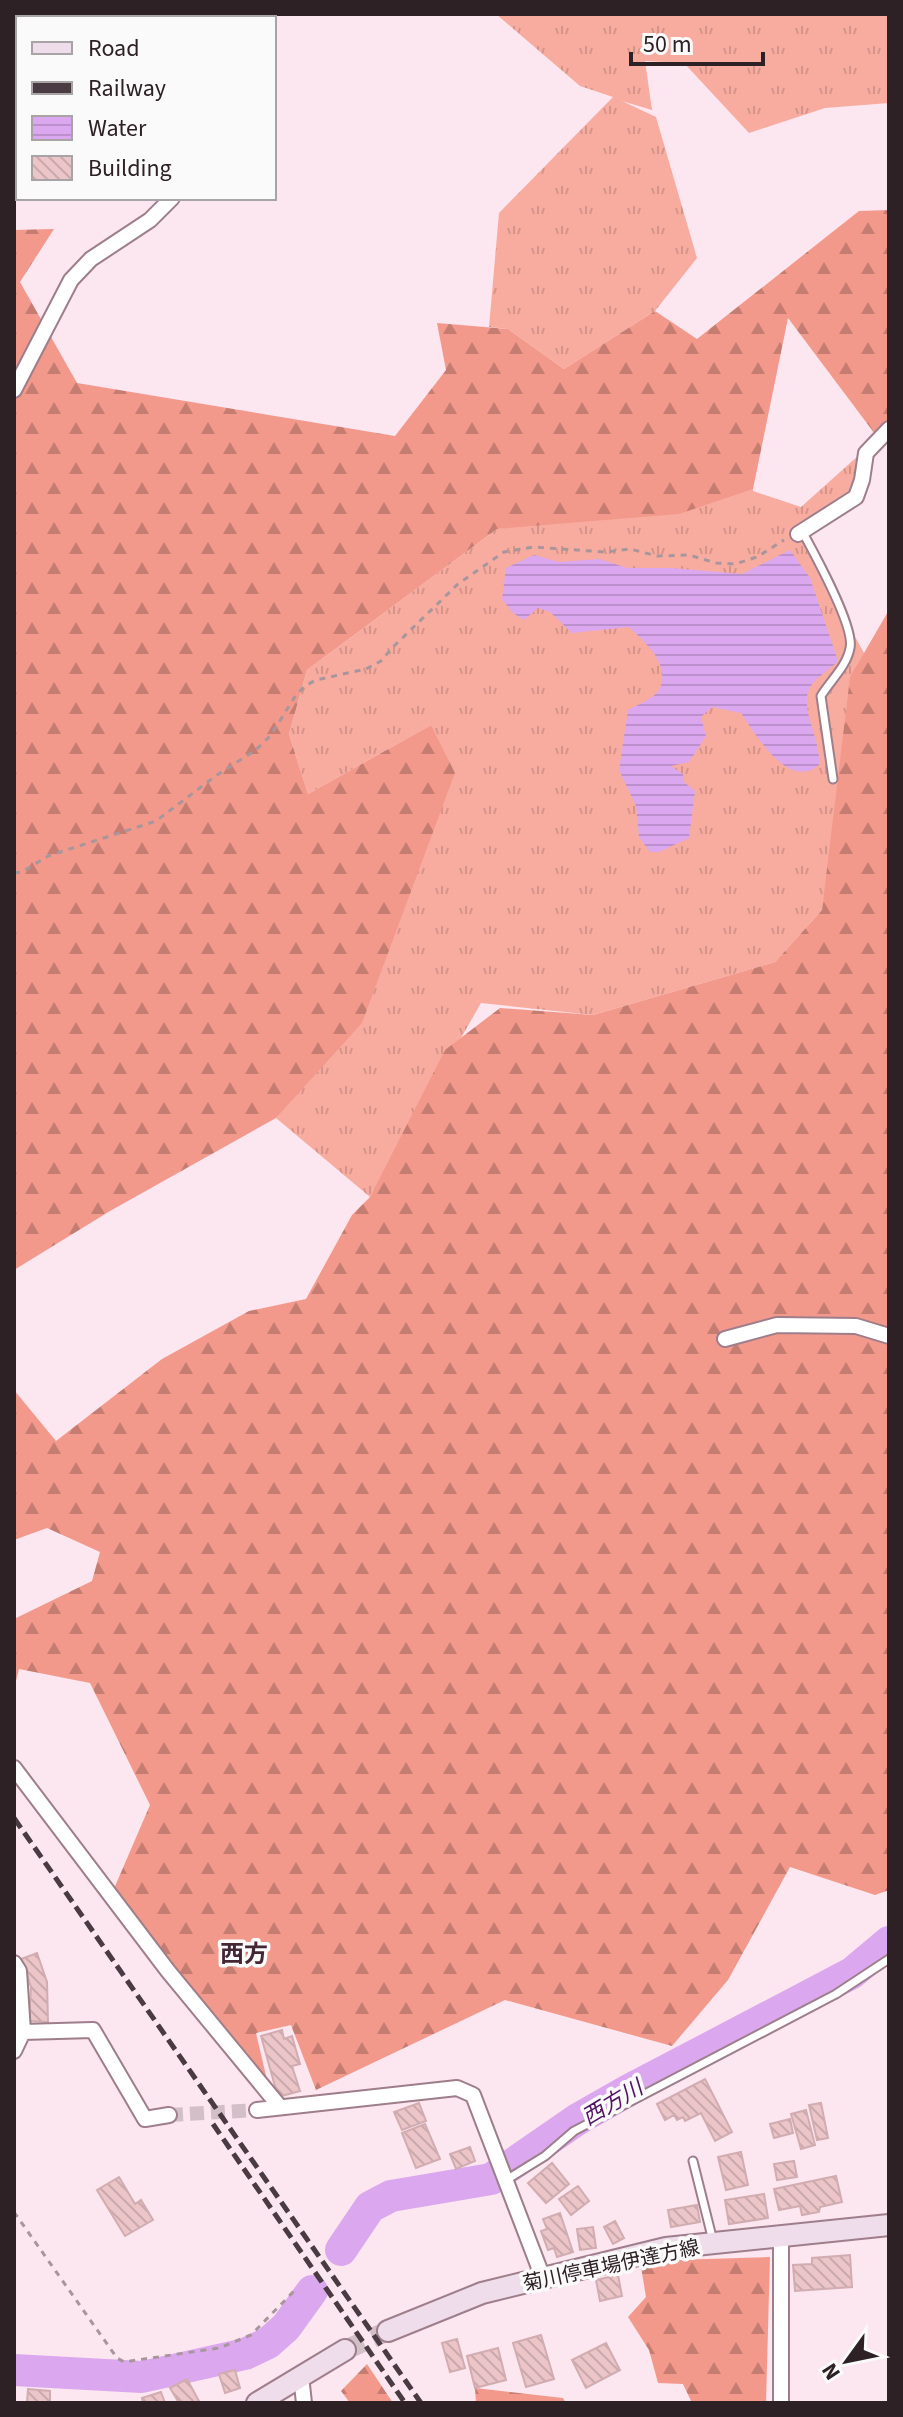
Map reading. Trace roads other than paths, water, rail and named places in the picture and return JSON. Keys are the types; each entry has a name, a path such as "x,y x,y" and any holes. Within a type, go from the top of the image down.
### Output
{"main road":[{"name":"菊川停車場伊達方線","path":"388,2331 482,2293 666,2248 889,2225"},
{"path":"257,2403 345,2350"}],"street":[{"path":"14,390 71,280 91,259 150,220 170,200"},
{"path":"800,533 856,497 866,453 889,429"},
{"path":"725,1339 777,1325 856,1326 889,1336"},
{"path":"14,1768 168,1971 280,2107"},
{"path":"14,1963 19,1971 23,2032 14,2051"},
{"path":"23,2032 93,2030 145,2119 169,2115"},
{"path":"257,2110 457,2088 473,2095 543,2278"},
{"path":"781,2235 781,2403"},
{"path":"301,2376 304,2403"}],"lane":[{"path":"800,533 831,585 852,644 846,660 821,696 833,779"},
{"path":"506,2180 545,2156 574,2131 836,1994 889,1959"},
{"path":"693,2161 713,2243"}],"water":[{"path":"790,550 810,578 838,661 808,691 808,711 819,765 807,771 796,771 785,766 764,746 741,713 712,707 701,717 706,736 689,762 671,766 683,774 684,782 695,791 689,838 659,852 650,852 639,837 636,806 619,770 628,710 658,692 662,679 659,662 629,627 572,633 550,612 538,608 524,620 513,613 502,599 506,568 534,555 559,562 600,559 627,568 742,574"}],"waterway":[{"name":"西方川","path":"341,2250 370,2207 391,2196 491,2179 578,2119 852,1973 889,1942"},
{"name":"西方川","path":"14,2370 142,2377 245,2354 268,2343 286,2327 312,2291"}],"tunnel":[{"path":"169,2115 257,2110"},
{"path":"345,2350 388,2331"}],"railway":[{"path":"14,1818 421,2403"},
{"path":"213,2124 405,2403"}],"district":[{"name":"西方","path":"244,1954"}]}
